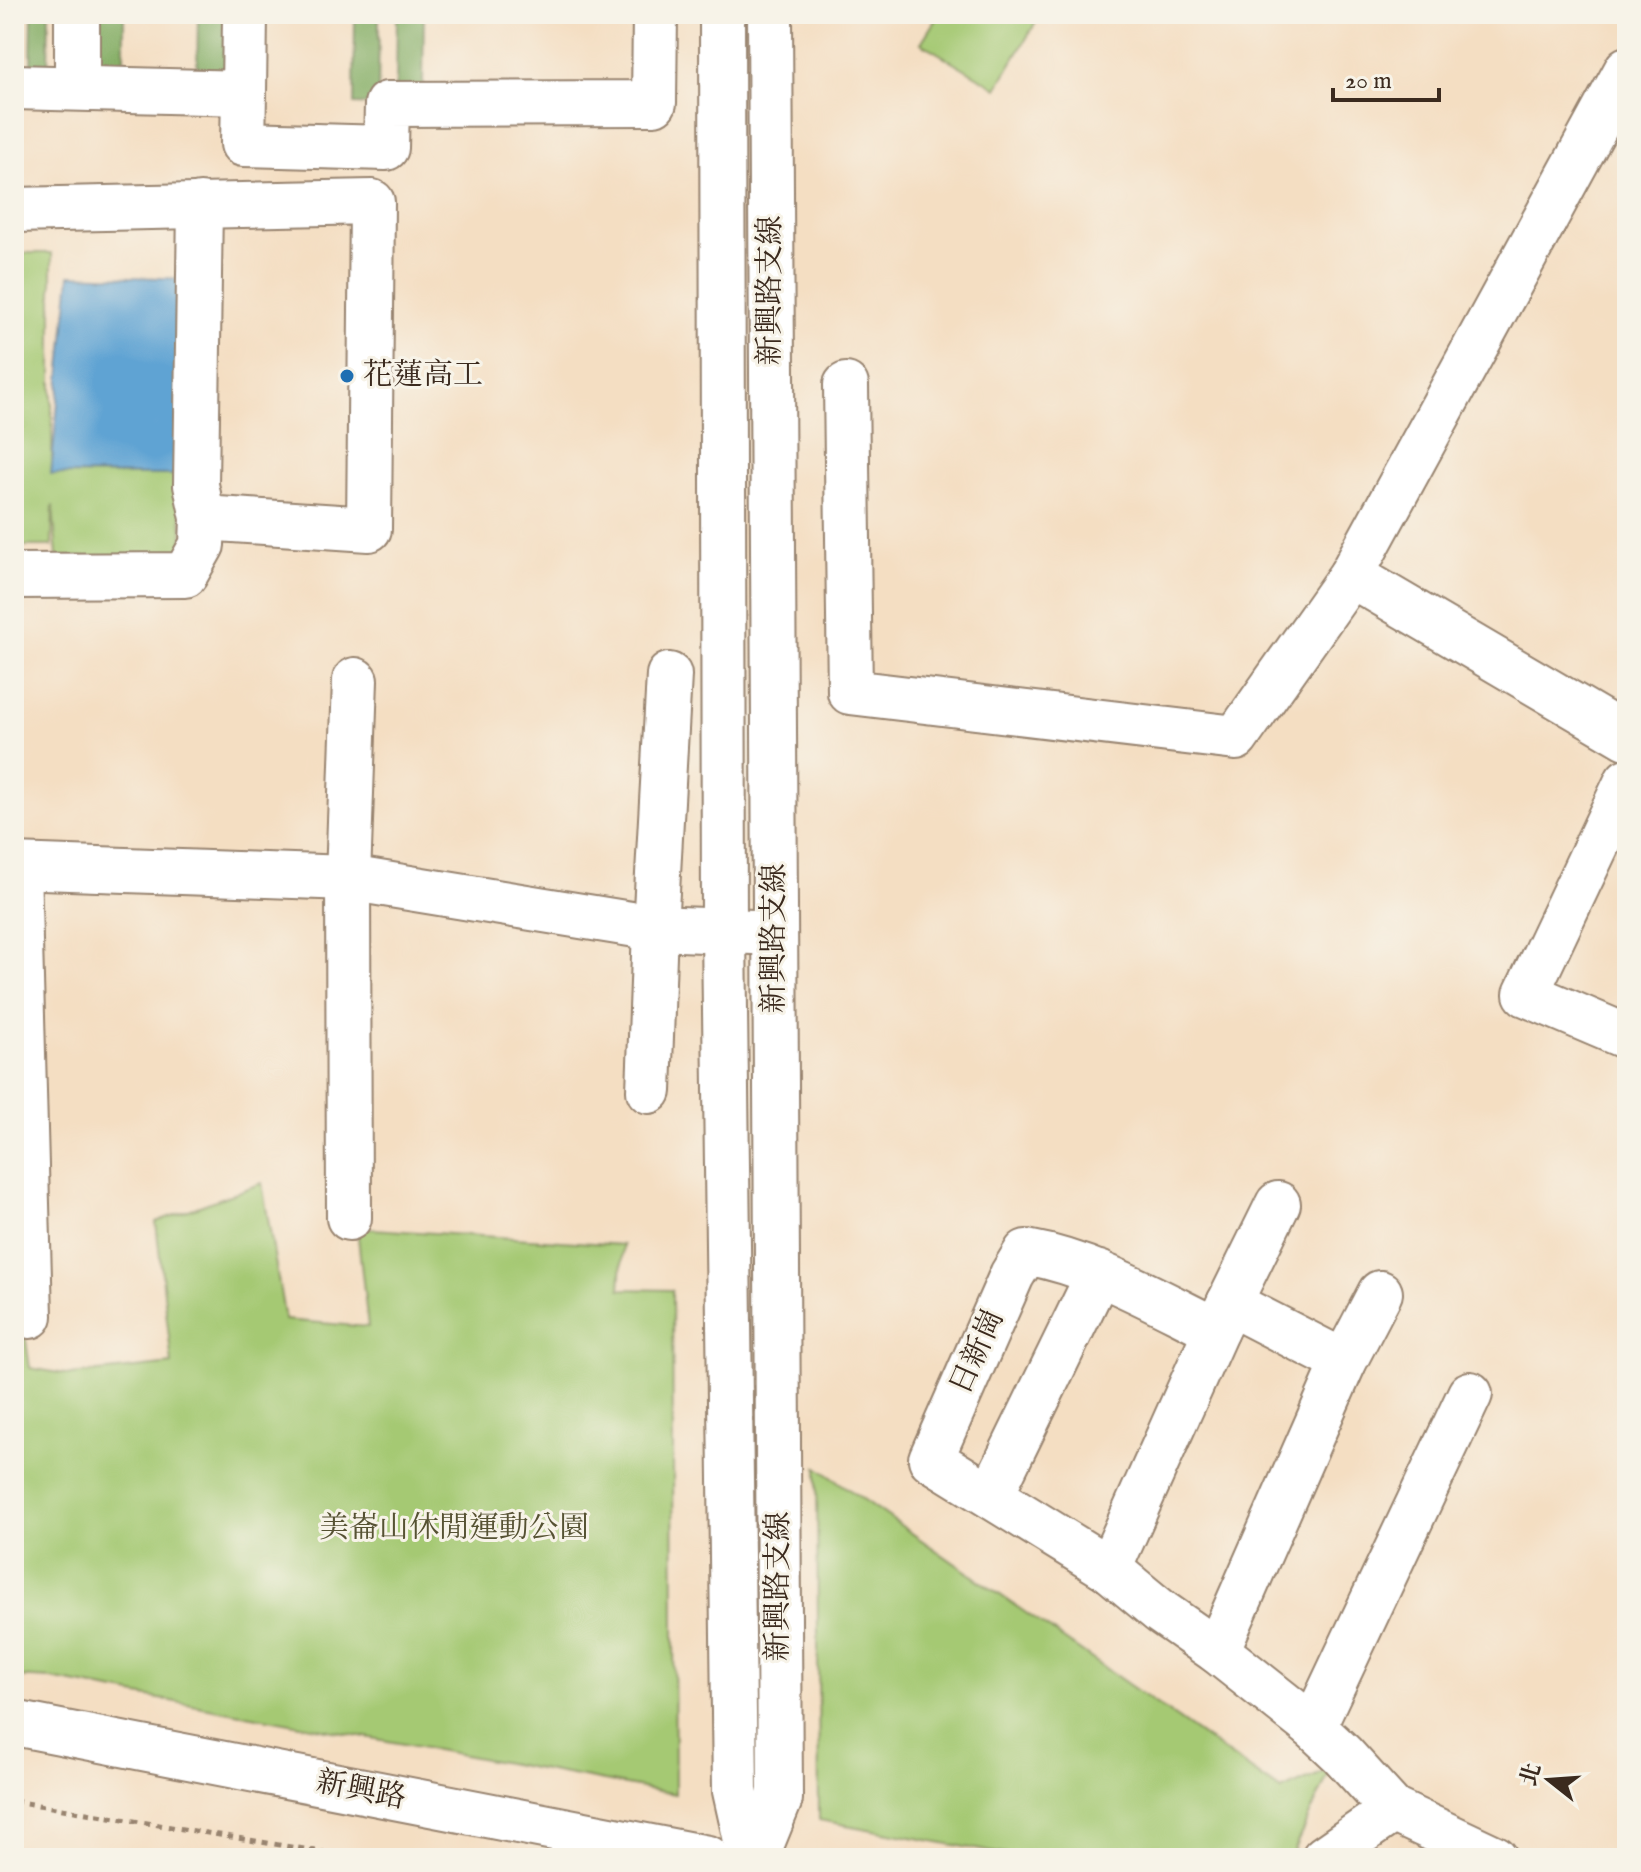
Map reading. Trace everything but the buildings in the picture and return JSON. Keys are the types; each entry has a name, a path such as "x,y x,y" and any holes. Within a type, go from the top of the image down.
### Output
{"street":[{"path":"77,14 77,88"},
{"path":"245,14 243,144 386,148 387,104 654,103 655,14"},
{"name":"新興路支線","path":"722,14 724,932 735,1791 753,1858"},
{"name":"新興路支線","path":"753,1858 780,1799 770,14"},
{"path":"846,385 850,692 1236,738 1351,575 1627,69"},
{"path":"14,87 244,93"},
{"path":"14,210 372,202 369,529 203,518"},
{"path":"14,576 185,575 202,545 203,518 196,485 200,205"},
{"path":"1351,575 1627,737"},
{"path":"649,1091 669,675"},
{"path":"349,1218 348,878 355,680"},
{"path":"1627,781 1526,994 1627,1037"},
{"path":"30,1316 16,866 348,878 655,928 775,932"},
{"path":"1109,1569 1222,1317 1278,1204"},
{"name":"日新崗","path":"1344,1362 1099,1273 1026,1252 1012,1275 931,1459 1109,1569 1161,1612 1217,1651 1313,1727 1393,1810 1495,1858"},
{"path":"991,1495 1099,1273"},
{"path":"1217,1651 1344,1362 1380,1293"},
{"path":"1313,1727 1470,1394"},
{"name":"新興路","path":"14,1723 708,1858"},
{"path":"1324,1858 1393,1810"}],"path":[{"path":"14,1801 358,1858"}],"green space":[{"path":"32,14 49,14 48,69 31,69"},
{"path":"77,14 124,14 124,76 76,79"},
{"path":"198,14 233,14 232,76 197,76"},
{"path":"355,14 379,14 378,105 354,104"},
{"path":"397,14 424,14 423,87 396,88"},
{"path":"939,14 1041,14 997,88 921,43"},
{"path":"14,253 52,253 52,474 178,475 184,557 57,557 53,505 52,546 14,546"},
{"name":"美崙山休閒運動公園","path":"262,1183 285,1320 368,1327 357,1228 623,1245 620,1289 672,1290 675,1794 51,1679 14,1677 14,1260 30,1368 71,1375 172,1364 156,1222"},
{"path":"817,1467 1281,1791 1331,1769 1290,1858 1024,1858 819,1820"}],"water":[{"path":"70,275 192,279 178,475 51,474"}],"place":[{"name":"花蓮高工","path":"347,376"}]}
